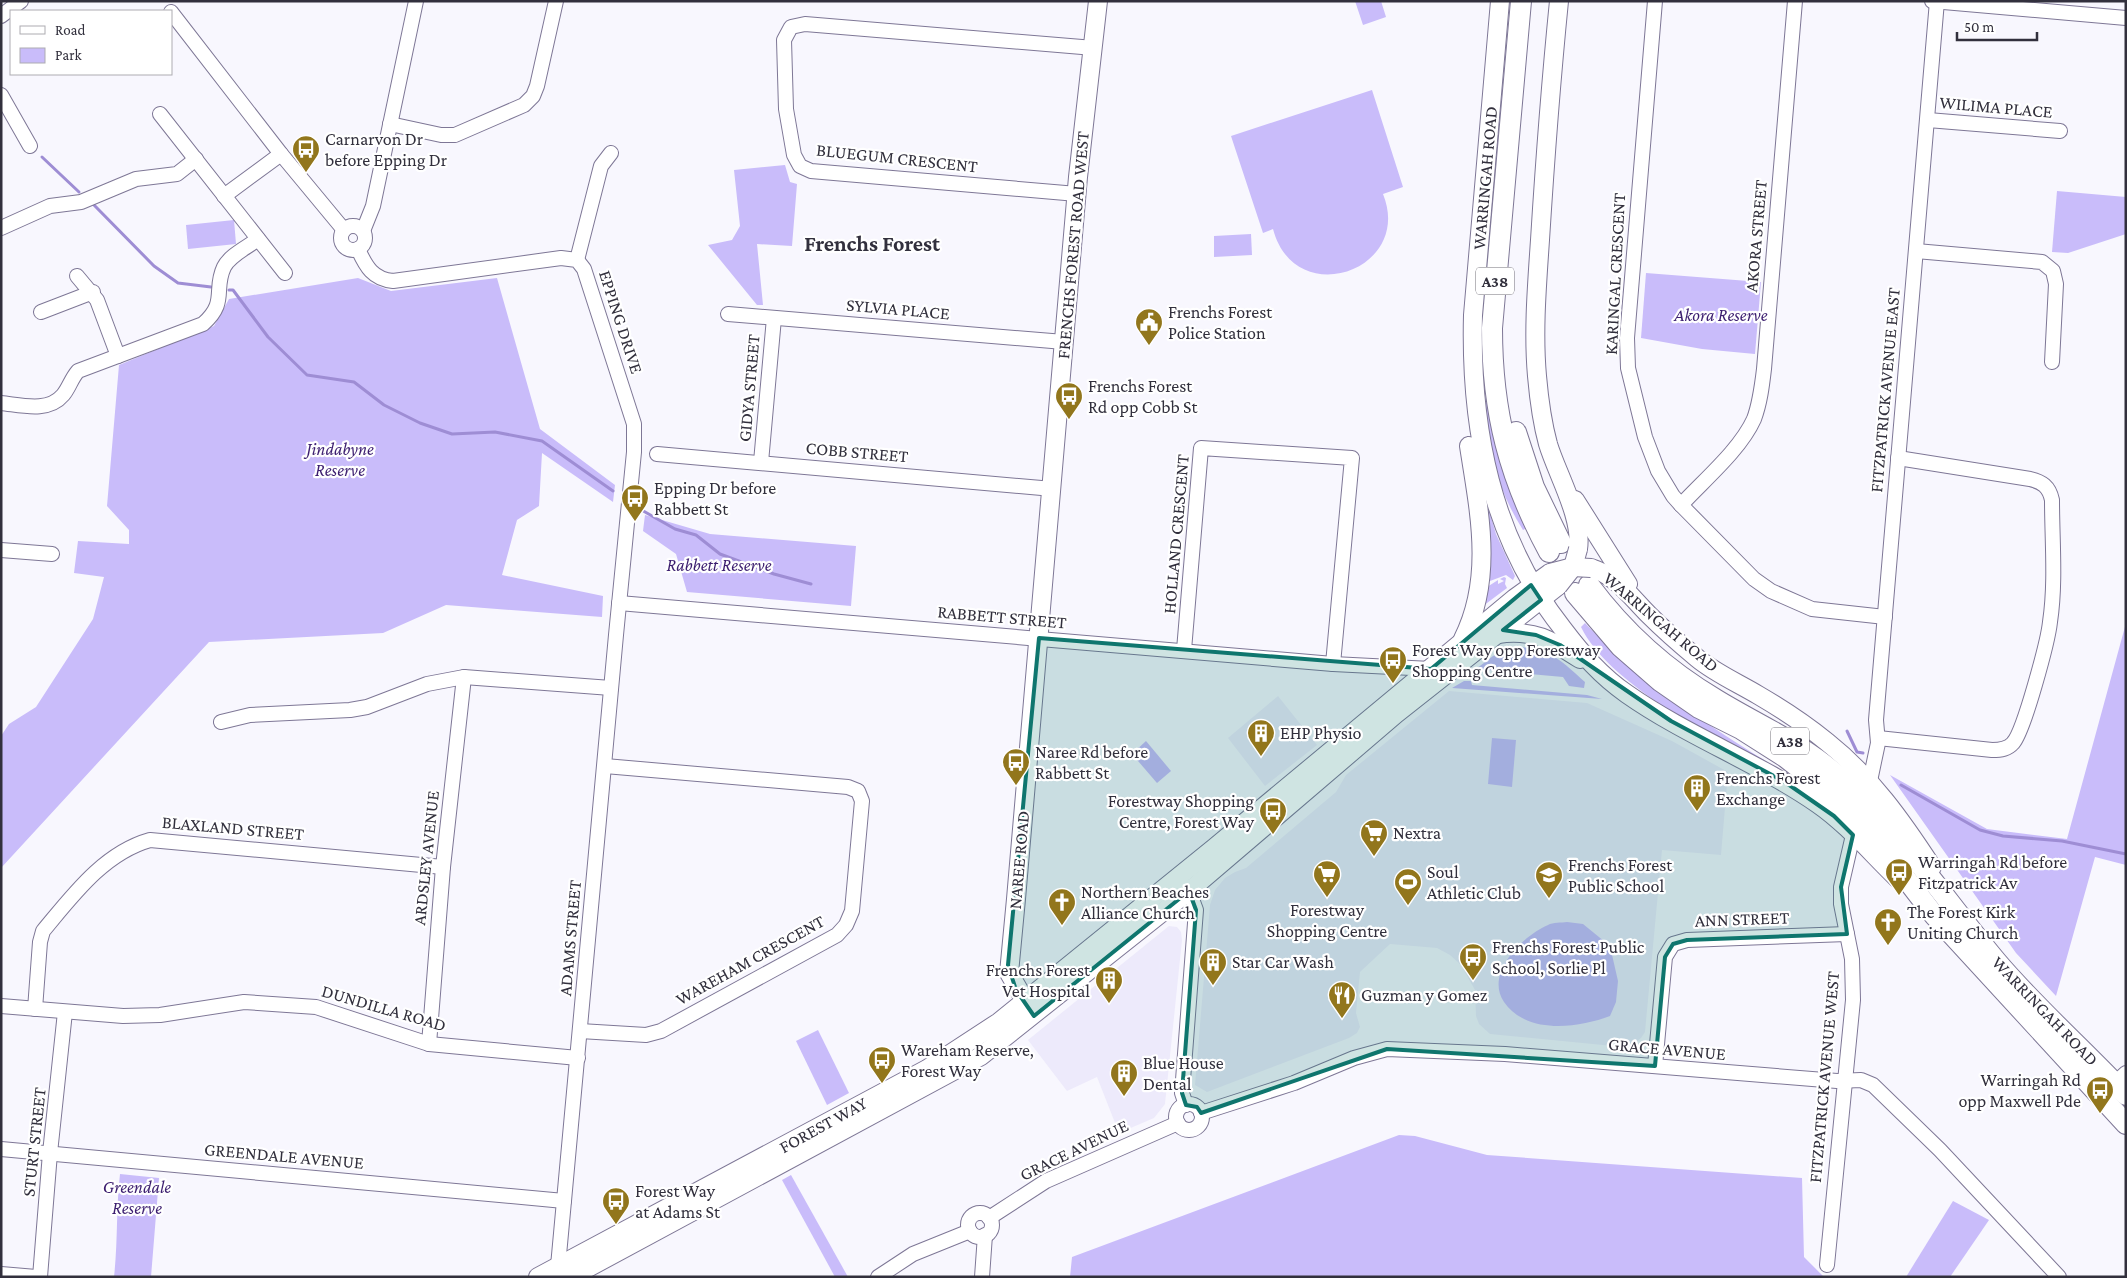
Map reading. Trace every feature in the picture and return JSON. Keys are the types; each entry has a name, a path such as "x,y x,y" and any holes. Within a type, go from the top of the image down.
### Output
{"highway":[{"name":"WARRINGAH ROAD","path":"1521,1 1497,254 1492,328 1492,373 1499,418 1510,464 1532,522 1563,548"},
{"name":"WARRINGAH ROAD","path":"1533,1 1504,322 1505,372 1512,417 1523,459 1563,548"},
{"name":"WARRINGAH ROAD","path":"1572,581 1621,647 1660,681 1699,708 1741,729 1785,757 1836,797 1880,845 1934,915 2117,1087"},
{"name":"WARRINGAH ROAD","path":"1572,581 1672,670 1719,701 1768,727 1807,751 1857,793 1906,848 1998,963 2031,1000 2117,1087 2126,1124"}],"main road":[{"name":"FRENCHS FOREST ROAD WEST","path":"1039,638 1077,194 1098,1"},
{"name":"WARRINGAH ROAD","path":"1500,1 1473,315 1473,385 1482,456 1502,526 1536,593 1597,671 1671,722 1723,747 1785,782 1834,816 1934,915"},
{"name":"A38","path":"1559,1 1551,82 1534,326 1539,395 1549,445 1559,474 1644,609"},
{"path":"1460,644 1477,601 1482,553 1481,518 1465,404 1473,315"},
{"path":"1559,474 1576,522 1563,548 1573,567"},
{"name":"WARRINGAH ROAD","path":"1572,581 1573,567"},
{"name":"WARRINGAH ROAD","path":"1572,581 1573,567"},
{"name":"WARRINGAH ROAD","path":"1536,593 1572,581 1608,575 1619,582 1644,609 1700,660 1760,696 1827,742 1870,780 1914,839 1967,925"},
{"name":"FOREST WAY","path":"538,1277 562,1274 927,1069 1029,1009 1189,891 1337,762 1498,634 1536,593"},
{"name":"FOREST WAY","path":"1029,1009 1177,876 1432,669 1460,644 1536,593"},
{"path":"1498,634 1520,632 1536,634 1560,645 1597,671"},
{"name":"NAREE ROAD","path":"1029,1009 1011,980 1008,965 1039,638"}],"street":[{"path":"1,16 21,1"},
{"path":"363,231 354,226 344,230 340,236 342,245 350,250 358,250 364,244 363,231 373,206 416,1"},
{"path":"390,124 441,135 455,135 524,105 533,96 537,86 556,1"},
{"name":"KARINGAL CRESCENT","path":"1655,1 1627,321 1627,352 1635,400 1645,437 1662,479 1681,505 1754,579 1771,591 1812,608 1885,617"},
{"name":"AKORA STREET","path":"1681,505 1738,445 1754,419 1759,403 1764,369 1795,1"},
{"path":"1932,1 2126,18"},
{"name":"FITZPATRICK AVENUE EAST","path":"1870,780 1878,741 1876,720 1937,1"},
{"path":"172,13 281,154 344,230"},
{"name":"BLUEGUM CRESCENT","path":"1077,194 811,171 800,166 794,155 786,109 784,40 791,27 805,24 1094,48"},
{"path":"1,95 30,146"},
{"path":"160,114 285,273"},
{"name":"WILIMA PLACE","path":"1928,120 2060,131"},
{"path":"577,260 601,166 611,153"},
{"path":"224,196 281,154"},
{"path":"1,228 44,209 81,202 136,179 177,174 196,159"},
{"path":"1,403 46,405 63,395 78,371 203,324 213,315 218,306 224,267 231,259 258,239"},
{"name":"EPPING DRIVE","path":"358,250 372,274 383,280 392,281 561,258 577,260 584,269 634,424 635,442 619,603"},
{"path":"1916,251 2042,262 2053,271 2056,284 2052,362"},
{"path":"76,276 93,292 118,356"},
{"path":"41,312 93,292"},
{"name":"SYLVIA PLACE","path":"728,314 1064,342"},
{"name":"GIDYA STREET","path":"761,462 774,318"},
{"name":"HOLLAND CRESCENT","path":"1184,650 1201,448 1352,458 1333,664"},
{"name":"COBB STREET","path":"658,454 1052,489"},
{"path":"1878,741 1992,750 2008,747 2015,742 2023,724 2048,636 2052,609 2052,500 2048,487 2030,479 1898,458"},
{"path":"1,550 52,554"},
{"name":"RABBETT STREET","path":"619,603 1333,664 1432,669"},
{"name":"ADAMS STREET","path":"562,1274 564,1201 619,603"},
{"path":"221,722 250,715 350,710 427,684 464,677 611,688"},
{"name":"ARDSLEY AVENUE","path":"429,1044 443,867 464,677"},
{"name":"WAREHAM CRESCENT","path":"580,1031 646,1035 661,1030 836,935 846,925 853,902 862,801 858,791 848,787 605,766"},
{"name":"FITZPATRICK AVENUE WEST","path":"1827,1265 1854,977 1841,904 1841,887 1853,835"},
{"name":"BLAXLAND STREET","path":"35,1009 40,942 43,930 109,859 132,845 150,840 443,867"},
{"path":"1177,876 1189,891 1196,910 1182,1093 1186,1105"},
{"name":"ANN STREET","path":"1655,1066 1665,957 1673,944 1687,940 1847,934"},
{"name":"DUNDILLA ROAD","path":"1,1006 133,1016 160,1015 244,1002 300,1005 346,1015 429,1044 578,1058"},
{"name":"STURT STREET","path":"40,1277 50,1153 65,1012"},
{"name":"GRACE AVENUE","path":"1201,1113 1294,1083 1354,1058 1387,1049 1462,1051 1837,1081 1844,1079 1861,1080 1873,1085 1940,1150 2059,1277"},
{"path":"1186,1105 1197,1107 1201,1113 1201,1121 1192,1129 1184,1128 1178,1122 1178,1112 1186,1105"},
{"name":"GRACE AVENUE","path":"989,1218 1046,1181 1178,1122"},
{"name":"GREENDALE AVENUE","path":"1,1149 564,1201"},
{"path":"980,1214 989,1218 991,1228 985,1235 979,1237 970,1231 969,1223 973,1216 980,1214"},
{"path":"878,1277 913,1254 970,1231"},
{"path":"982,1277 985,1235"},
{"path":"1,1274 36,1277"}],"highlighted area":[{"path":"1531,585 1541,600 1503,630 1536,635 1560,645 1671,721 1785,782 1834,816 1853,835 1841,887 1847,934 1687,940 1673,944 1665,957 1655,1066 1387,1049 1201,1113 1197,1107 1186,1105 1182,1093 1196,910 1189,891 1034,1016 1016,990 1008,965 1039,638 1431,669"}],"shaded area":[{"path":"1449,691 1587,703 1672,741 1728,772 1721,855 1662,850 1645,1032 1631,1046 1623,1047 1490,1034 1479,1024 1476,1016 1475,990 1461,965 1450,955 1437,948 1390,944 1360,972 1356,1013 1360,1027 1357,1033 1349,1038 1207,1092 1195,1085 1210,905 1215,890 1225,878 1246,868 1336,792 1346,775"},
{"path":"1278,696 1317,745 1265,786 1228,738"},
{"path":"1169,926 1177,927 1181,932 1182,940 1165,1104 1154,1118 1119,1133 1097,1077 1067,1091 1028,1040"}],"green space":[{"path":"1355,1 1381,1 1386,17 1363,25"},
{"path":"1372,90 1403,187 1383,194 1388,221 1382,243 1368,260 1348,271 1326,274 1304,269 1285,254 1273,229 1263,233 1231,136"},
{"path":"785,165 790,182 797,184 792,246 757,244 763,305 757,305 708,245 732,240 740,226 734,170"},
{"path":"2057,191 2126,197 2126,234 2068,253 2052,252"},
{"path":"234,220 236,244 188,249 186,225"},
{"path":"1251,234 1252,255 1214,257 1214,236"},
{"name":"Akora Reserve","path":"1646,273 1761,282 1755,354 1702,349 1641,338"},
{"name":"Jindabyne Reserve","path":"358,278 391,291 497,278 540,429 615,485 613,502 542,453 539,506 517,520 502,575 603,596 602,617 446,605 383,633 209,642 1,868 1,736 9,724 36,707 93,619 104,577 74,573 78,541 129,544 129,530 107,506 119,365 214,326 229,299"},
{"path":"1489,402 1527,528 1523,530 1500,485 1495,469 1488,437 1484,403"},
{"path":"1481,483 1496,534 1515,576 1513,580 1506,575 1490,581 1485,580"},
{"name":"Rabbett Reserve","path":"645,515 710,534 856,546 851,606 687,592 676,554 643,531"},
{"path":"1506,578 1505,584 1507,588 1483,606 1484,589 1498,580 1498,584 1504,581 1500,579"},
{"path":"1585,623 1648,681 1692,713 1764,760 1761,764 1688,722 1636,687 1613,668 1594,648 1581,627"},
{"path":"2126,623 2126,865 2095,857 2056,996 2016,953 1890,775 1987,829 2067,839"},
{"path":"1514,647 1536,649 1553,656 1569,667 1585,682 1584,688 1569,686 1563,677 1476,669 1493,656"},
{"path":"1464,681 1471,681 1472,685 1587,695 1602,699 1452,688"},
{"path":"1492,738 1516,740 1512,787 1488,784"},
{"path":"1146,741 1171,771 1157,783 1132,754"},
{"path":"1567,922 1583,924 1610,946 1618,981 1616,1002 1610,1016 1583,1024 1554,1026 1526,1020 1514,1013 1504,1002 1499,991 1499,979 1503,968 1518,946 1528,937 1550,924"},
{"path":"818,1030 849,1093 827,1105 796,1041"},
{"path":"1399,1135 1415,1136 1487,1155 1802,1178 1804,1257 1824,1277 1070,1277 1072,1257"},
{"name":"Greendale Reserve","path":"120,1174 159,1178 151,1277 114,1277"},
{"path":"791,1175 848,1277 835,1277 782,1180"},
{"path":"1953,1201 1989,1220 1950,1277 1906,1277"}],"waterway":[{"path":"42,157 79,192"},
{"path":"94,205 154,266 178,283 211,287"},
{"path":"229,290 233,290 268,337 307,375 354,382 384,405 420,423 452,434 495,432 542,441 613,491"},
{"path":"638,508 675,529 696,535 720,554 774,574 811,584"},
{"path":"1847,731 1857,752 1863,753"},
{"path":"1901,785 1980,830 2003,836 2062,841 2126,854"}],"place":[{"name":"Carnarvon Dr before Epping Dr","path":"306,173"},
{"name":"Frenchs Forest Police Station","path":"1149,346"},
{"name":"Frenchs Forest Rd opp Cobb St","path":"1069,420"},
{"name":"Epping Dr before Rabbett St","path":"635,522"},
{"name":"Forest Way opp Forestway Shopping Centre","path":"1393,684"},
{"name":"EHP Physio","path":"1261,757"},
{"name":"Naree Rd before Rabbett St","path":"1016,786"},
{"name":"Frenchs Forest Exchange","path":"1697,812"},
{"name":"Forestway Shopping Centre, Forest Way","path":"1273,835"},
{"name":"Nextra","path":"1374,857"},
{"name":"Warringah Rd before Fitzpatrick Av","path":"1899,896"},
{"name":"Forestway Shopping Centre","path":"1327,898"},
{"name":"Frenchs Forest Public School","path":"1549,899"},
{"name":"Soul Athletic Club","path":"1408,906"},
{"name":"Northern Beaches Alliance Church","path":"1062,926"},
{"name":"The Forest Kirk Uniting Church","path":"1888,946"},
{"name":"Frenchs Forest Public School, Sorlie Pl","path":"1473,981"},
{"name":"Star Car Wash","path":"1213,986"},
{"name":"Frenchs Forest Vet Hospital","path":"1109,1004"},
{"name":"Guzman y Gomez","path":"1342,1019"},
{"name":"Wareham Reserve, Forest Way","path":"882,1084"},
{"name":"Blue House Dental","path":"1124,1097"},
{"name":"Warringah Rd opp Maxwell Pde","path":"2100,1114"},
{"name":"Forest Way at Adams St","path":"616,1225"}],"district":[{"name":"Frenchs Forest","path":"872,243"}]}
